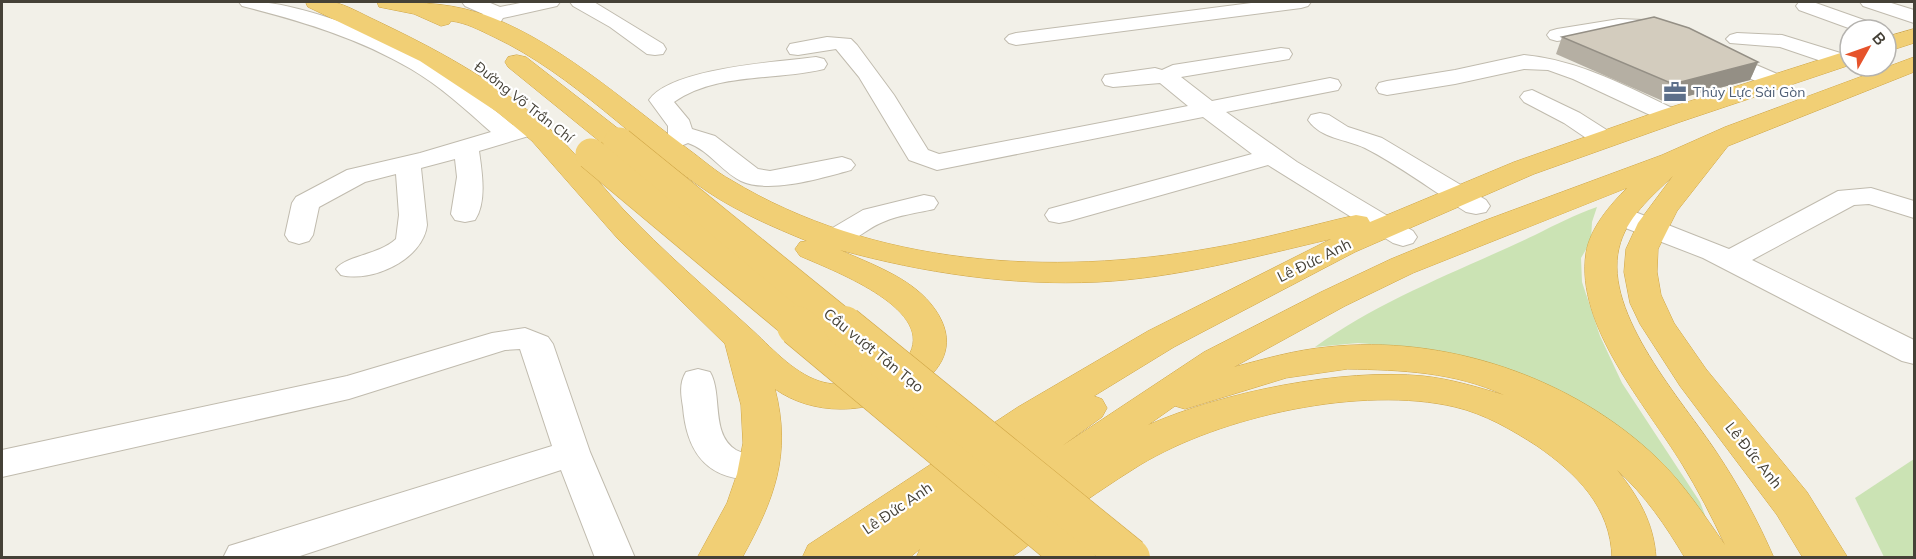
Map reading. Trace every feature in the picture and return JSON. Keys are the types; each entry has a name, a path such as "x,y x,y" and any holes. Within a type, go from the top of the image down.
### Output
{"highway":[{"path":"316,2 394,37 480,87 521,131 615,218 683,286 783,376 809,391 847,397 865,394 896,383 922,363 928,353 930,332 926,322 906,299 868,276 780,234 719,186 674,139 492,19 421,9"},
{"name":"Đường Võ Trần Chí","path":"321,2 386,21 442,45 466,58 605,149"},
{"name":"Đường Võ Trần Chí","path":"387,2 421,9 494,46 516,61 605,149"},
{"name":"Lê Đức Anh","path":"1826,558 1784,493 1693,378 1655,319 1645,296 1641,263 1642,249 1636,221 1694,170 1728,136 1775,99 1838,62"},
{"path":"1898,65 1914,64"},
{"name":"Lê Đức Anh","path":"824,558 1032,417 1161,339 1344,245 1482,195 1844,78"},
{"name":"Lê Đức Anh","path":"938,558 967,534 1145,408 1227,356 1372,280 1497,227 1672,161 1728,136 1793,130 1914,83"},
{"name":"Lê Đức Anh","path":"1482,195 1524,168 1671,116 1775,99"},
{"path":"605,149 1075,558"},
{"name":"Cầu vượt Tân Tạo","path":"605,149 1130,558"},
{"path":"1672,161 1641,191 1636,221 1605,239 1600,266 1606,299 1611,314 1649,384 1696,452 1721,495 1752,558"},
{"path":"719,186 785,221 834,239 897,256 996,270 1098,272 1212,258 1397,224"},
{"name":"Lê Đức Anh","path":"875,558 1168,353 1291,287 1397,224"},
{"path":"719,558 736,530 754,490 763,441 760,412 742,340"},
{"path":"1145,408 1294,365 1347,357 1377,356 1436,362 1474,371 1522,388 1569,411 1618,444 1640,463 1681,510 1709,558"},
{"path":"977,558 1083,481 1171,430 1258,405 1418,375 1458,377 1522,388"},
{"path":"1359,387 1417,387 1446,391 1503,410 1530,422 1575,452 1608,488 1622,509 1629,530 1634,558"}],"street":[{"path":"249,2 324,23 410,60 521,131"},
{"path":"472,2 490,8 492,19 550,2"},
{"path":"580,2 617,23 655,49"},
{"path":"1016,39 1301,2"},
{"path":"1870,2 1914,17"},
{"path":"1806,6 1840,18"},
{"path":"1557,35 1605,26 1637,24 1672,33"},
{"path":"1737,39 1782,41 1838,57"},
{"path":"842,165 770,179 750,175 706,141 674,139 680,125 668,112 661,99 670,91 697,82 807,57 835,43 844,44 861,62 906,130 918,155 937,162 1207,107 1330,85"},
{"path":"1704,47 1775,99"},
{"path":"1167,76 1173,72 1281,54"},
{"path":"1387,88 1455,77 1524,62 1550,64 1581,74 1671,116"},
{"path":"1113,80 1155,75 1167,76 1231,128 1273,156 1397,224"},
{"path":"1149,98 1188,92"},
{"path":"1532,97 1572,118 1604,140"},
{"path":"1320,120 1339,132 1373,142 1482,195"},
{"path":"299,235 306,203 356,176 466,148 521,131"},
{"path":"465,214 470,177 466,148"},
{"path":"1059,215 1273,156"},
{"path":"351,269 380,261 408,242 412,230 408,162"},
{"path":"1730,260 1848,197 1871,196 1914,210"},
{"path":"834,239 873,216 924,203"},
{"path":"1636,221 1730,260 1914,353"},
{"path":"2,464 349,387 503,340 525,338 537,344 559,419 586,493 615,558"},
{"path":"698,380 699,409 709,442 727,462 759,468"},
{"path":"243,558 572,453"}],"green space":[{"path":"1597,207 1592,222 1591,241 1581,258 1582,282 1600,336 1622,383 1700,502 1721,557 1600,419 1404,347 1358,343 1315,347 1367,314 1422,286"},
{"path":"1914,459 1914,557 1884,557 1855,498"}],"building":[{"path":"1654,17 1689,28 1758,62 1673,84 1562,37"}],"place":[{"name":"Thủy Lực Sài Gòn","path":"1675,92"}]}
